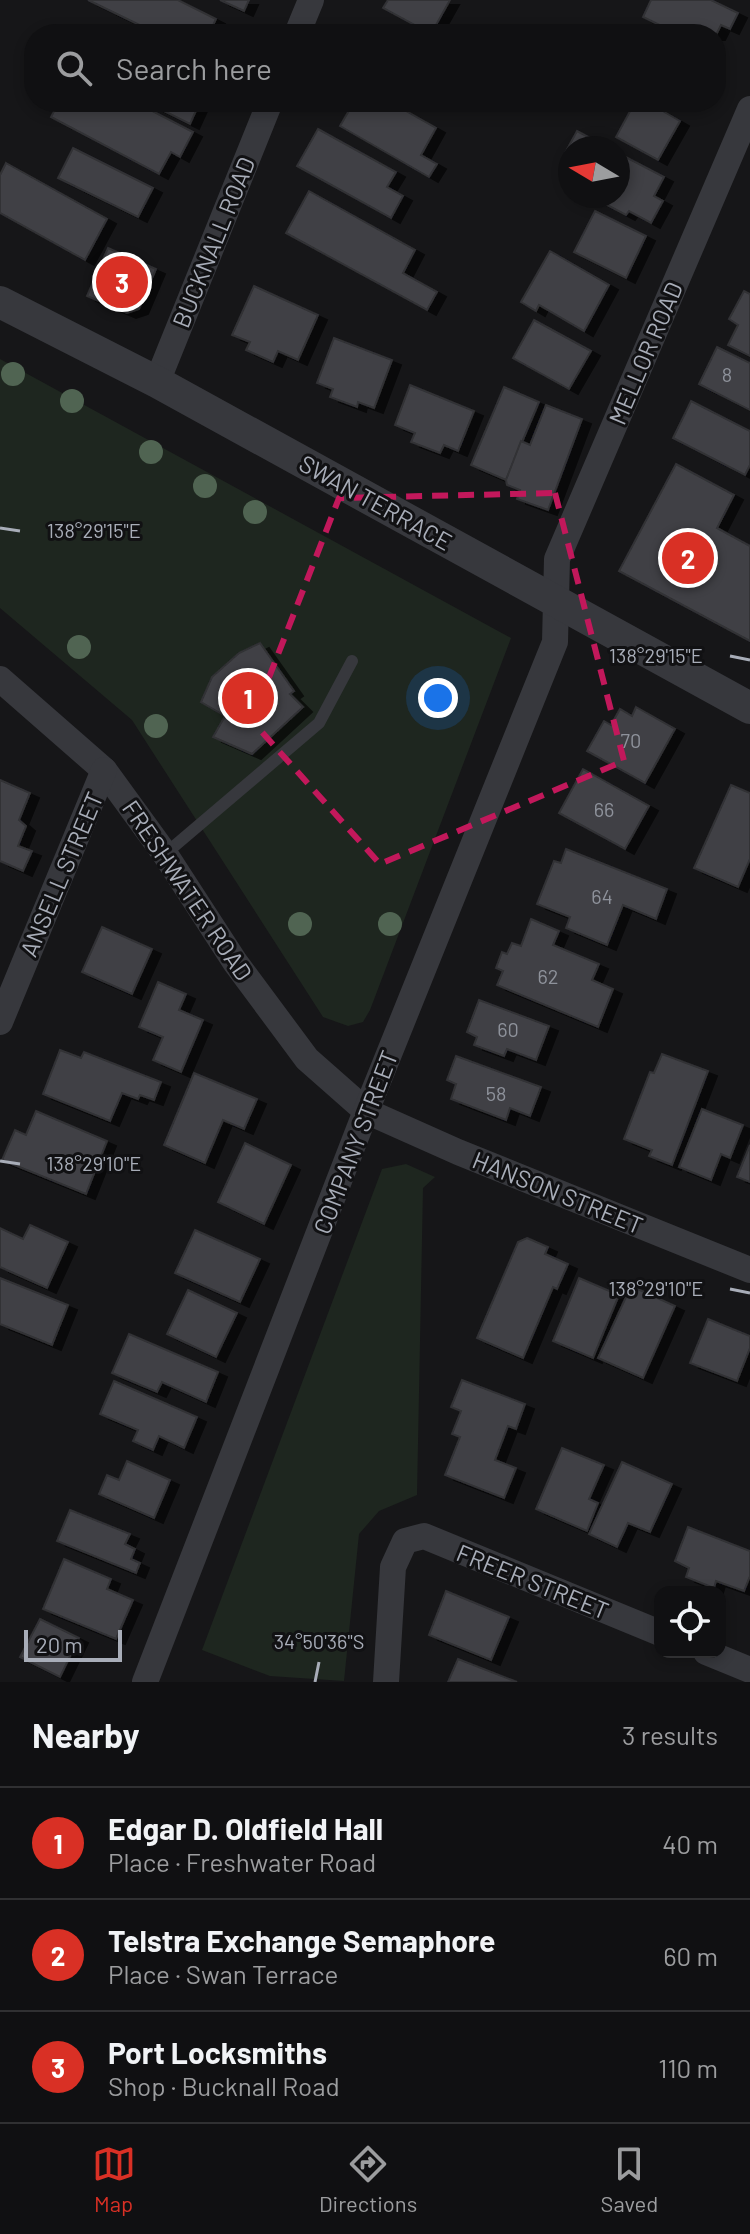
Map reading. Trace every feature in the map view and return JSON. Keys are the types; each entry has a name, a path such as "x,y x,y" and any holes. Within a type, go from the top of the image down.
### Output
{"street":[{"path":"301,24 311,0"},
{"name":"MELLOR ROAD","path":"556,601 557,559 750,109"},
{"name":"BUCKNALL ROAD","path":"157,382 266,112"},
{"name":"SWAN TERRACE","path":"0,302 157,382 750,708"},
{"name":"COMPANY STREET","path":"145,1682 366,1111 555,642 556,601"},
{"name":"FRESHWATER ROAD","path":"0,679 104,770 165,854 235,962 307,1059 366,1111"},
{"name":"ANSELL STREET","path":"0,1022 104,770"},
{"name":"HANSON STREET","path":"366,1111 458,1152 750,1270"},
{"name":"FREER STREET","path":"386,1682 393,1567 405,1541 424,1536 654,1631"},
{"path":"721,1658 750,1670"}],"lane":[{"path":"165,854 319,723 352,661"}],"highlighted area":[{"path":"555,493 624,761 380,864 252,721 339,498"}],"shaded area":[{"path":"0,359 511,638 363,1022 348,1026 323,1017 132,720 0,608"},
{"path":"406,1164 435,1177 423,1188 417,1495 379,1511 359,1534 344,1681 270,1676 202,1650 382,1169"}],"building":[{"path":"88,0 178,0 216,19 214,24 137,24"},
{"path":"220,0 249,0 244,11"},
{"path":"388,0 450,0 437,24 413,24 383,8"},
{"path":"651,0 711,0 738,13 730,29 726,24 657,24 643,17"},
{"path":"54,112 154,112 193,132 180,157 171,152 159,174 51,117"},
{"path":"166,112 195,112 190,124"},
{"path":"348,112 408,112 436,128 421,155 437,164 429,177 340,126"},
{"path":"630,112 664,112 680,121 658,160 630,145 630,136 617,136"},
{"path":"318,129 396,172 387,187 403,196 391,218 297,166"},
{"path":"73,148 153,188 138,217 58,178"},
{"path":"630,159 664,177 654,196 663,201 651,223 629,211 626,215 613,208 630,208"},
{"path":"6,163 107,219 85,260 0,213 0,175"},
{"path":"309,191 415,250 403,273 437,292 427,310 286,233"},
{"path":"595,211 646,236 626,278 574,252"},
{"path":"108,248 156,269 139,309 127,313 87,296"},
{"path":"550,251 609,285 584,331 539,305 536,311 521,302"},
{"path":"254,286 318,315 298,360 278,351 273,362 246,350 250,342 232,335"},
{"path":"744,291 750,294 750,356 728,345 738,325 729,319"},
{"path":"534,320 591,351 569,389 513,358"},
{"path":"334,338 392,360 374,408 358,402 357,407 330,397 333,389 317,383"},
{"path":"717,347 750,363 750,410 699,384"},
{"path":"410,385 474,411 458,451 444,445 440,453 411,442 415,433 395,425"},
{"path":"504,387 539,402 506,480 471,465"},
{"path":"691,401 750,431 750,465 745,475 673,438"},
{"path":"546,405 582,419 548,510 517,499 520,490 507,485 506,480 521,441 530,445"},
{"path":"676,464 734,495 717,528 750,546 750,641 619,571"},
{"path":"260,643 294,691 290,694 303,707 252,754 213,737 225,716 201,702 212,677 239,653"},
{"path":"636,707 675,729 645,783 587,751 604,721 611,725 620,709 632,716"},
{"path":"583,769 649,806 625,849 559,813"},
{"path":"0,780 30,793 19,820 26,826 18,846 32,851 23,871 0,861"},
{"path":"731,785 750,793 750,859 738,887 694,868"},
{"path":"566,849 667,889 656,919 623,905 607,945 566,928 570,917 537,904 554,861 561,863"},
{"path":"531,919 559,931 553,945 599,964 592,980 613,989 598,1027 497,985 503,971 496,968 502,952 507,954 512,943 521,946"},
{"path":"102,927 152,949 132,994 82,972"},
{"path":"158,982 186,994 179,1010 203,1020 181,1072 153,1060 163,1037 139,1027"},
{"path":"479,1000 549,1026 536,1060 507,1049 504,1056 474,1045 477,1037 467,1032"},
{"path":"60,1050 81,1058 84,1052 161,1082 154,1100 140,1095 138,1099 122,1093 110,1121 43,1094"},
{"path":"662,1054 708,1071 672,1165 649,1156 652,1150 624,1139 650,1072 654,1073"},
{"path":"456,1056 541,1087 530,1116 510,1108 506,1120 451,1099 456,1084 447,1080"},
{"path":"194,1073 257,1099 244,1129 223,1120 205,1163 164,1145"},
{"path":"702,1109 743,1125 730,1158 721,1154 711,1180 679,1167"},
{"path":"36,1111 107,1141 86,1194 2,1160 15,1130 26,1135"},
{"path":"245,1143 291,1165 264,1224 218,1202"},
{"path":"750,1145 750,1182 737,1177"},
{"path":"30,1225 68,1242 47,1288 0,1267 0,1228 23,1239"},
{"path":"195,1230 260,1259 240,1302 175,1273"},
{"path":"527,1238 548,1247 545,1254 568,1264 557,1289 553,1287 523,1358 477,1338 518,1242"},
{"path":"0,1278 68,1305 52,1345 0,1324"},
{"path":"579,1278 619,1295 593,1358 553,1341"},
{"path":"631,1286 675,1306 643,1378 598,1358"},
{"path":"188,1290 237,1313 216,1357 167,1334"},
{"path":"708,1319 750,1336 750,1348 737,1381 690,1363"},
{"path":"129,1334 218,1372 206,1402 162,1382 157,1392 112,1373"},
{"path":"462,1380 525,1404 516,1429 508,1426 495,1460 516,1468 504,1498 445,1475 460,1437 452,1434 461,1411 451,1407"},
{"path":"114,1381 197,1417 184,1448 159,1436 153,1450 133,1441 138,1430 100,1414"},
{"path":"562,1448 604,1465 589,1499 598,1503 587,1531 536,1509"},
{"path":"127,1461 170,1480 154,1518 99,1494 107,1475 119,1480"},
{"path":"622,1462 672,1484 650,1532 628,1523 617,1547 589,1534"},
{"path":"70,1510 130,1534 125,1544 135,1549 131,1559 140,1563 136,1573 57,1541"},
{"path":"688,1527 750,1551 750,1576 744,1591 716,1581 715,1586 709,1586 686,1577 689,1568 675,1561"},
{"path":"64,1559 111,1579 107,1589 133,1600 116,1639 43,1609"},
{"path":"446,1591 509,1617 491,1660 429,1635"},
{"path":"40,1619 79,1638 60,1677 20,1657"},
{"path":"458,1659 517,1682 448,1682"}],"place":[{"name":"Port Locksmiths","path":"122,282"},
{"name":"Telstra Exchange Semaphore","path":"688,558"},
{"name":"Edgar D. Oldfield Hall","path":"248,698"}]}
